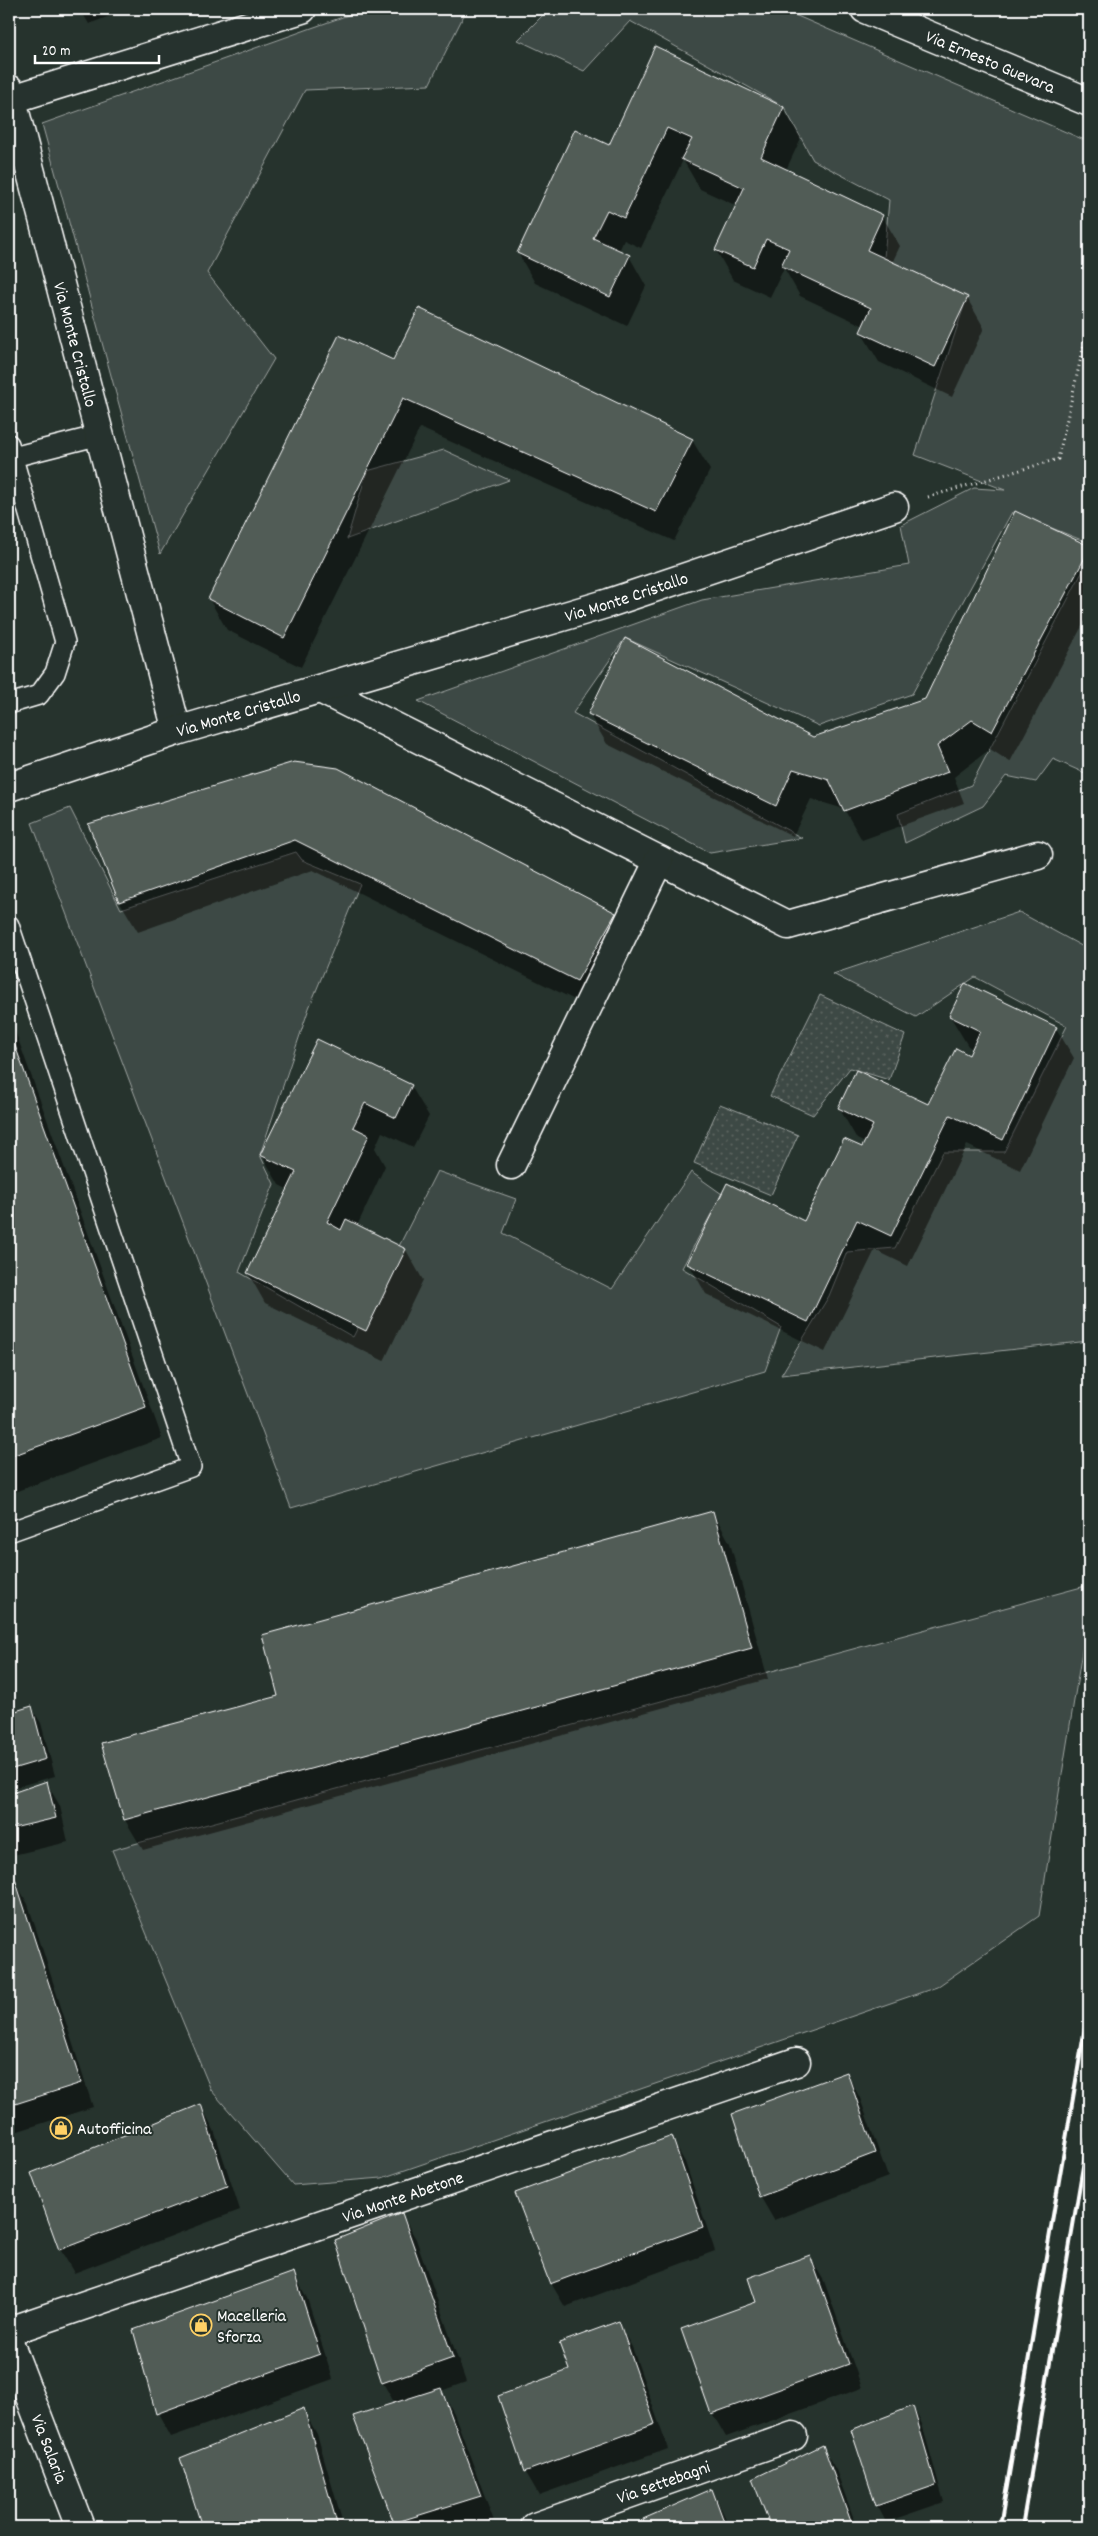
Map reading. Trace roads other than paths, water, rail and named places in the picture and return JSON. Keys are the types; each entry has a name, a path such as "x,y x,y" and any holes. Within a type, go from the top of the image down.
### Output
{"street":[{"path":"10,96 302,9"},
{"name":"Via Ernesto Guevara","path":"865,9 1089,102"},
{"name":"Via Monte Cristallo","path":"10,96 177,731 609,603 894,507"},
{"path":"320,689 788,925 1038,855"},
{"path":"9,785 177,731"},
{"path":"511,1165 659,860"},
{"name":"Via Monte Abetone","path":"9,2331 796,2062"},
{"name":"Via Salaria","path":"12,2358 80,2527"},
{"name":"Via Settebagni","path":"535,2527 793,2436"}],"lane":[{"path":"9,704 39,696 55,673 65,642 11,450 100,436"},
{"path":"9,925 190,1467 9,1532"}],"railway":[{"path":"1000,2527 1089,2004"},
{"path":"1022,2527 1089,2131"}],"place":[{"name":"Autofficina","path":"61,2128"},
{"name":"Macelleria Sforza","path":"201,2325"}]}
